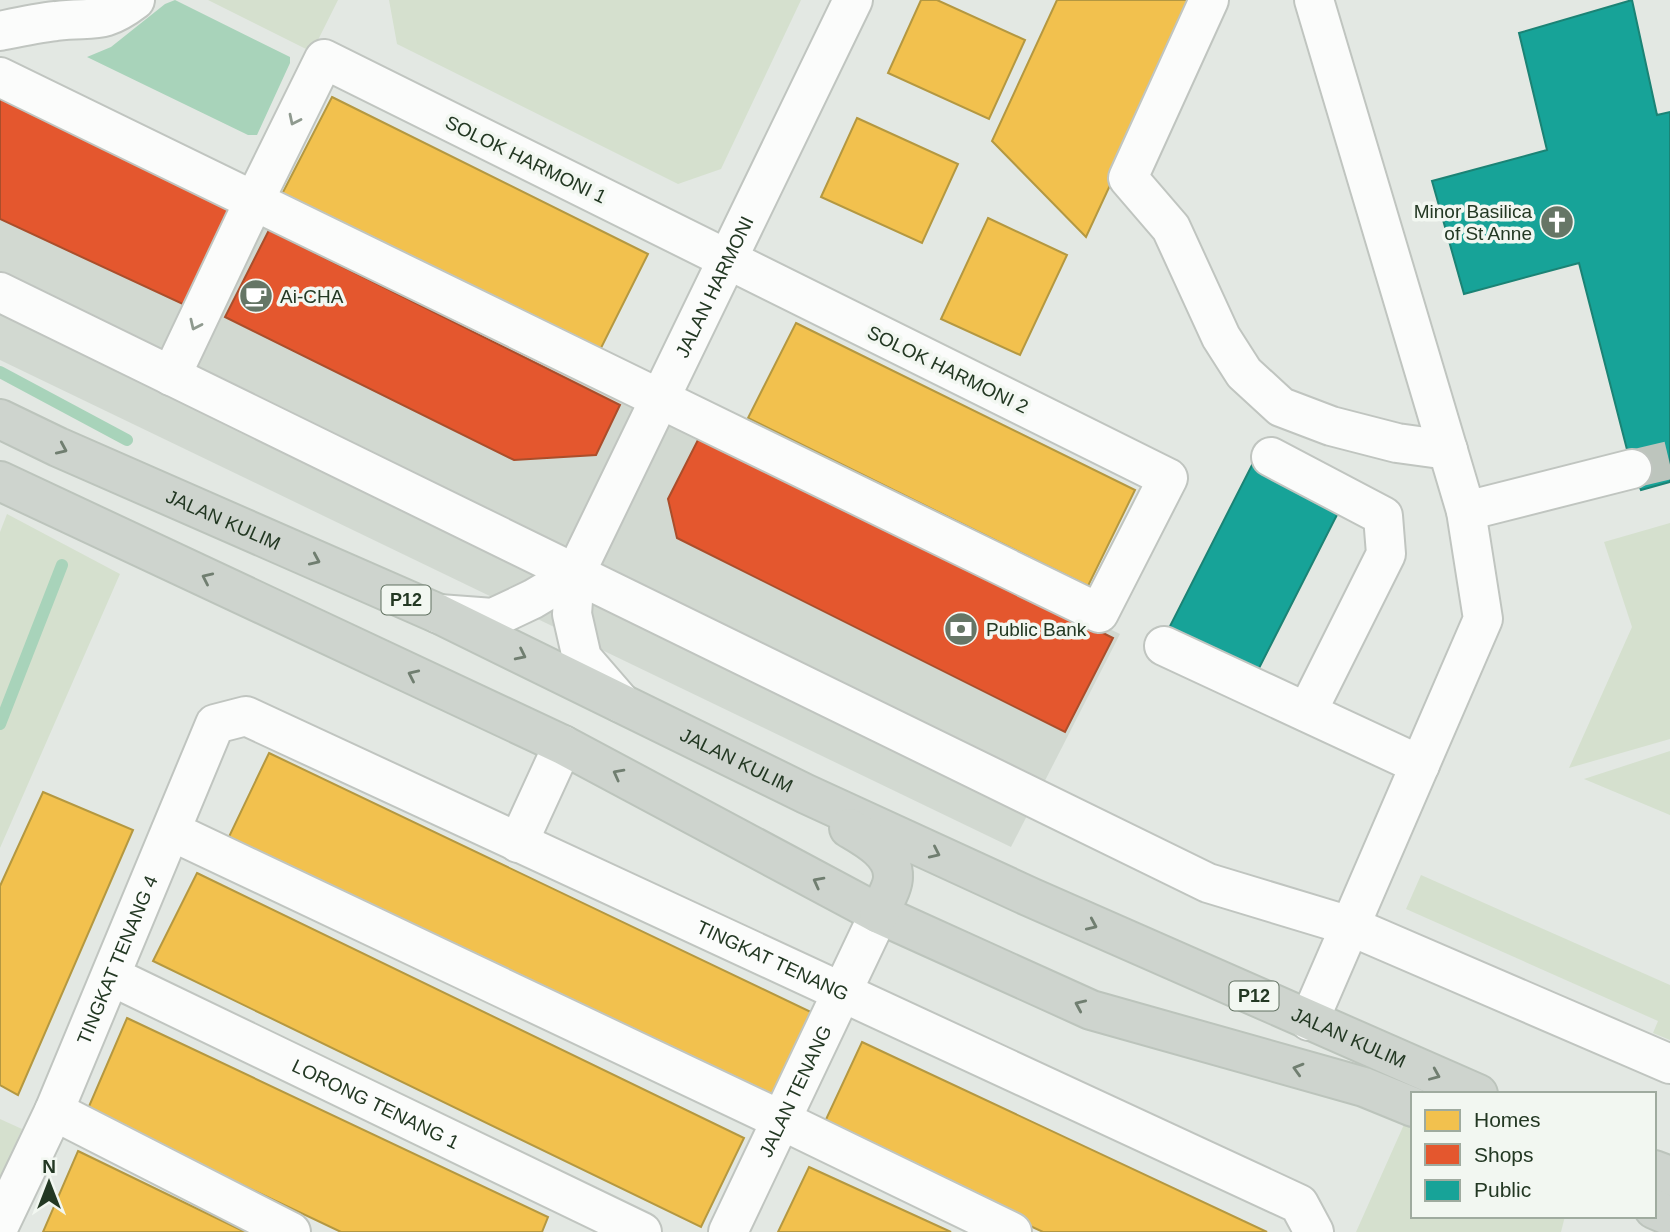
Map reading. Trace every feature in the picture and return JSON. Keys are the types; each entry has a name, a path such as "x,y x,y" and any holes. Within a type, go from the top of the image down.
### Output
{"main road":[{"name":"JALAN KULIM","path":"0,419 439,614 806,794 1030,897 1473,1092"},
{"name":"JALAN KULIM","path":"0,481 564,745 878,914 1091,1010 1364,1087 1411,1106"},
{"path":"806,794 877,847 890,863 893,878 878,914"}],"street":[{"path":"0,31 58,20 102,19 122,10 135,0"},
{"name":"JALAN HARMONI","path":"575,574 853,0"},
{"path":"1209,0 1128,178 1171,228 1222,337 1244,373 1281,407 1331,426 1397,443 1448,450"},
{"path":"1309,1021 1483,619 1466,511 1314,0"},
{"name":"SOLOK HARMONI 1","path":"254,201 324,59 727,259"},
{"path":"0,77 660,399"},
{"path":"172,376 254,201"},
{"name":"SOLOK HARMONI 2","path":"660,399 1099,613 1168,478 727,259"},
{"path":"0,292 1209,883 1350,926 1670,1064"},
{"path":"1271,457 1382,516 1386,554 1307,712"},
{"path":"1466,511 1632,469"},
{"path":"439,614 493,618 533,599 575,574"},
{"path":"575,574 572,614 582,657 621,703"},
{"path":"1164,646 1420,765"},
{"name":"TINGKAT TENANG 4","path":"0,1224 54,1111 215,724 246,716"},
{"name":"TINGKAT TENANG","path":"246,716 842,993 1306,1218"},
{"path":"518,843 564,745"},
{"path":"171,831 782,1120 1012,1232"},
{"name":"JALAN TENANG","path":"728,1232 878,914"},
{"name":"LORONG TENANG 1","path":"111,976 642,1232"},
{"path":"54,1111 291,1232"}],"shaded area":[{"path":"175,0 290,57 290,63 257,135 248,135 87,57 111,47 165,4"},
{"path":"208,0 338,0 312,52"},
{"path":"389,0 801,0 721,169 678,184 397,44"},
{"path":"0,93 1120,634 1011,847 0,360"},
{"path":"7,514 120,574 0,848 0,532"},
{"path":"1670,523 1670,739 1569,768 1632,627 1604,542"},
{"path":"1670,751 1670,815 1584,779"},
{"path":"1421,875 1670,985 1670,1040 1653,1033 1658,1021 1406,909"},
{"path":"0,1119 22,1129 0,1178"},
{"path":"1406,1120 1411,1122 1411,1218 1564,1218 1561,1232 1356,1232"}],"building: Homes":[{"path":"921,0 937,0 1025,40 989,119 888,73"},
{"path":"1057,0 1196,0 1086,237 992,141"},
{"path":"332,97 648,254 598,354 281,196"},
{"path":"857,118 958,164 922,243 821,197"},
{"path":"988,218 1067,255 1020,355 941,319"},
{"path":"796,323 1135,490 1088,586 748,418"},
{"path":"269,753 815,1014 772,1104 226,843"},
{"path":"43,792 133,830 18,1095 0,1085 0,886"},
{"path":"197,873 744,1138 701,1227 153,961"},
{"path":"127,1018 548,1217 542,1232 341,1232 87,1111"},
{"path":"862,1042 1267,1232 1043,1232 822,1128"},
{"path":"78,1151 245,1232 43,1232"},
{"path":"809,1167 951,1232 778,1232"}],"building: Shops":[{"path":"0,96 235,205 187,306 0,219"},
{"path":"269,230 620,405 596,455 514,460 225,317"},
{"path":"702,432 1113,638 1065,732 677,538 668,499"}],"building: Public":[{"name":"Minor Basilica of St Anne","path":"1632,0 1657,115 1670,112 1670,482 1641,490 1632,469 1579,263 1464,294 1432,181 1547,150 1519,33"},
{"path":"1252,465 1340,509 1254,678 1166,634"}],"waterway":[{"path":"0,372 127,440"},
{"path":"0,724 62,565"}],"tunnel":[{"path":"1632,469 1670,460"}],"place":[{"name":"Minor Basilica of St Anne","path":"1557,222"},
{"name":"Ai-CHA","path":"256,296"},
{"name":"Public Bank","path":"961,629"}]}
